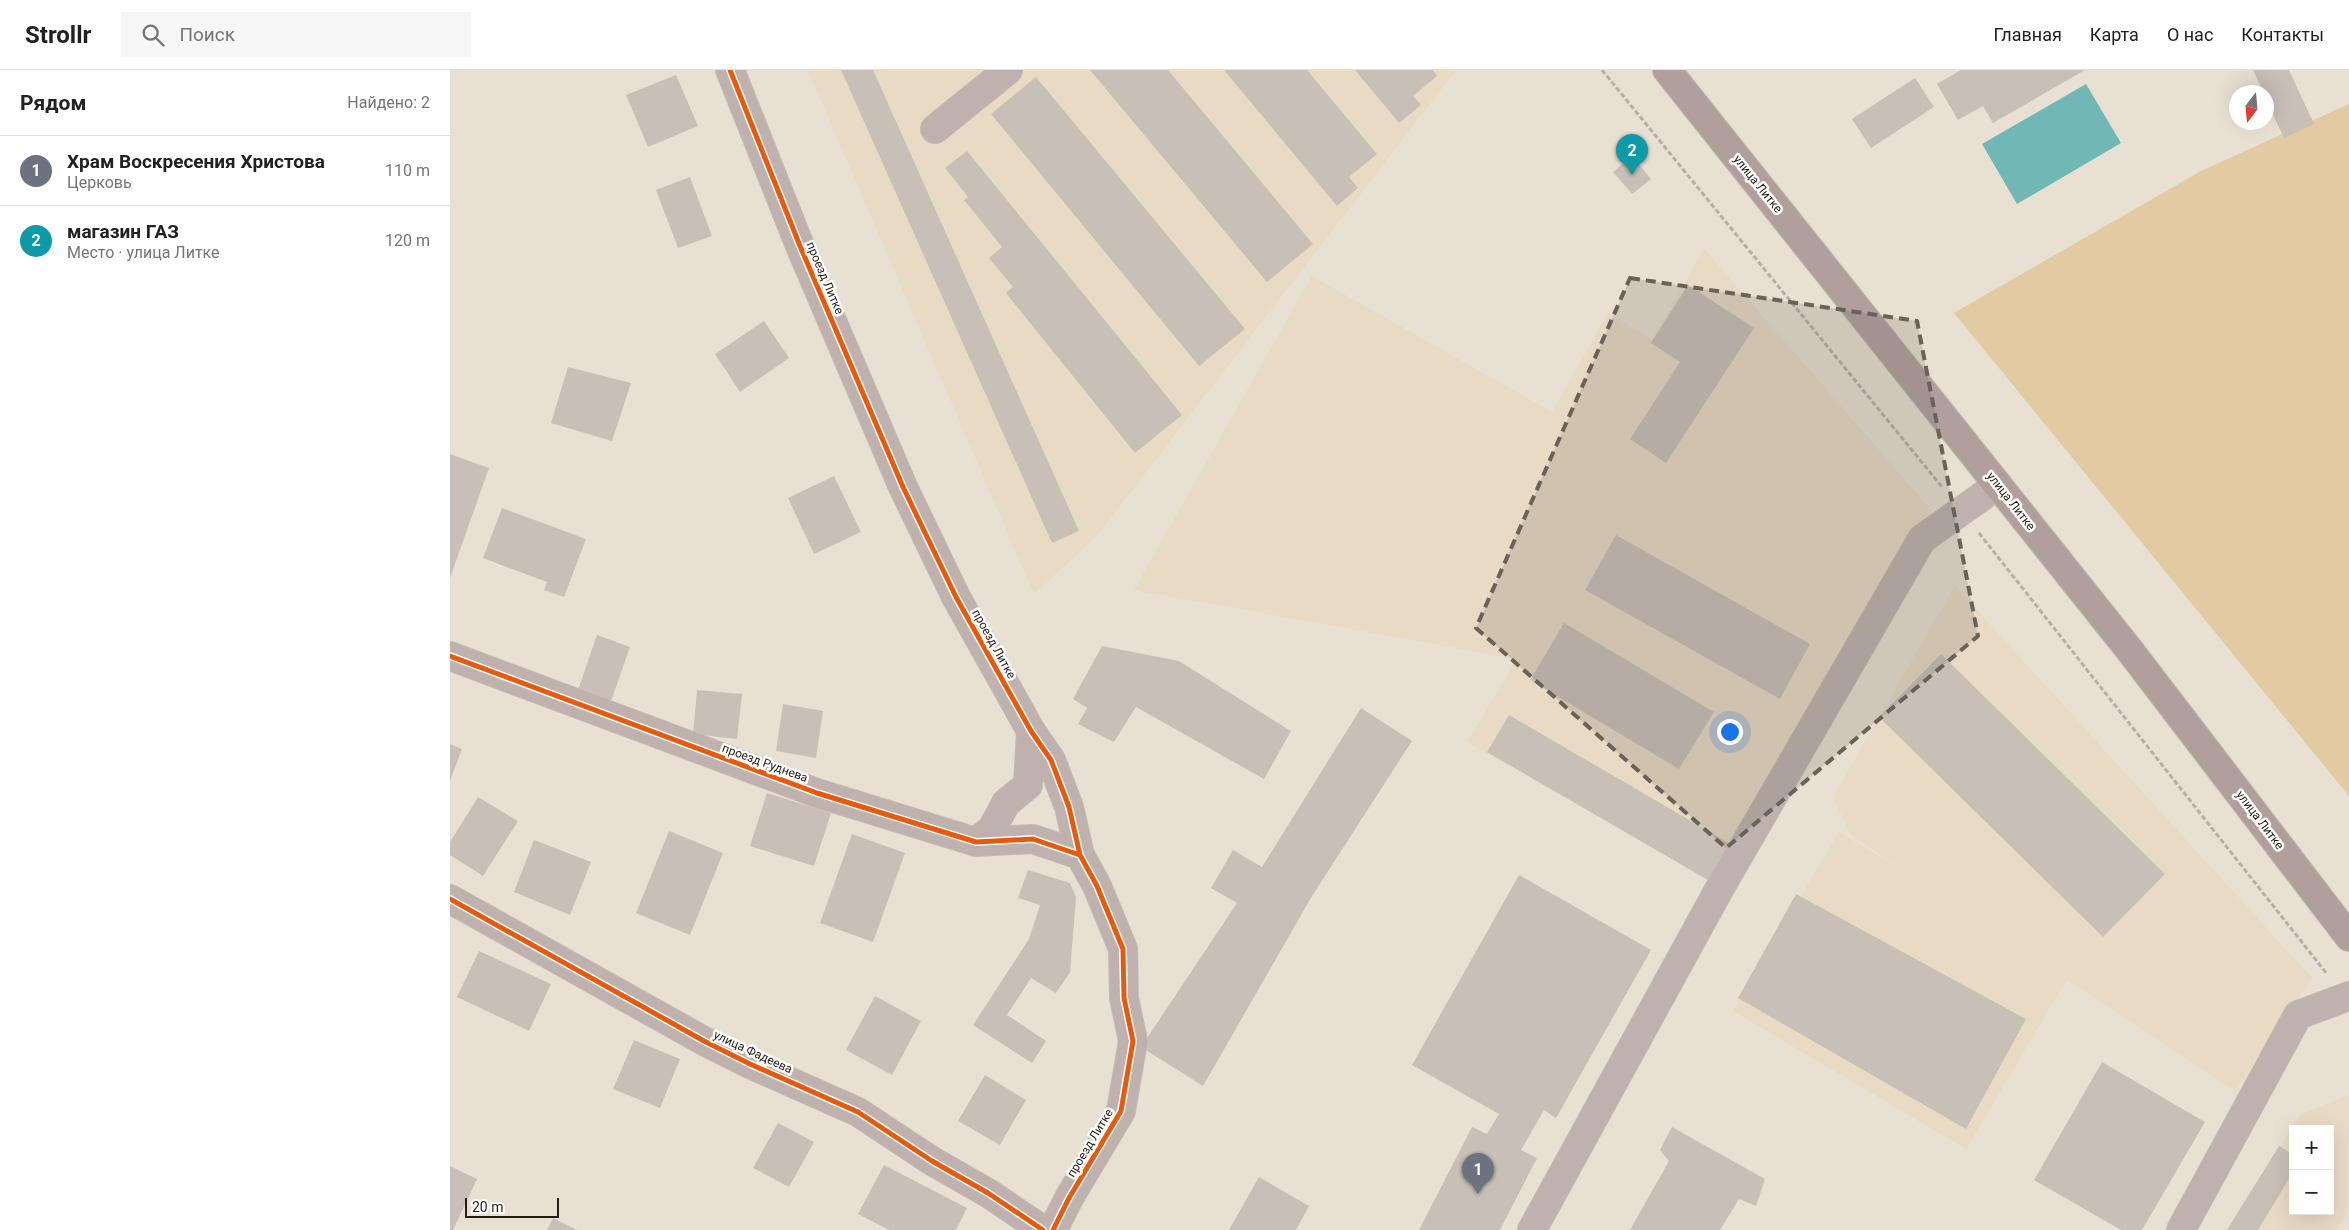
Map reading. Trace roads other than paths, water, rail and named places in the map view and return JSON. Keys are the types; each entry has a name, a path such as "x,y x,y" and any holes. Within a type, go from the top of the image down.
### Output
{"main road":[{"name":"улица Литке","path":"1667,70 2130,652 2349,936"}],"street":[{"name":"проезд Литке","path":"730,70 800,246 903,487 956,598 1031,731 1051,760 1070,807 1080,854 1097,886 1123,949 1124,998 1133,1041 1121,1111 1069,1198 1053,1230"},
{"path":"934,129 1008,70"},
{"path":"1532,1230 1721,886 1922,539 1998,485"},
{"name":"проезд Руднева","path":"450,656 817,793 976,842 1033,839 1080,854"},
{"path":"976,842 992,829 1006,803 1028,785 1031,731"},
{"name":"улица Фадеева","path":"450,899 712,1045 858,1112 932,1161 988,1192 1043,1230"},
{"path":"2181,1230 2298,1015 2349,996"}],"water":[{"path":"2086,84 2121,143 2017,204 1982,144"}],"place":[{"name":"магазин ГАЗ","path":"1632,175"},
{"name":"Храм Воскресения Христова","path":"1478,1194"}]}
